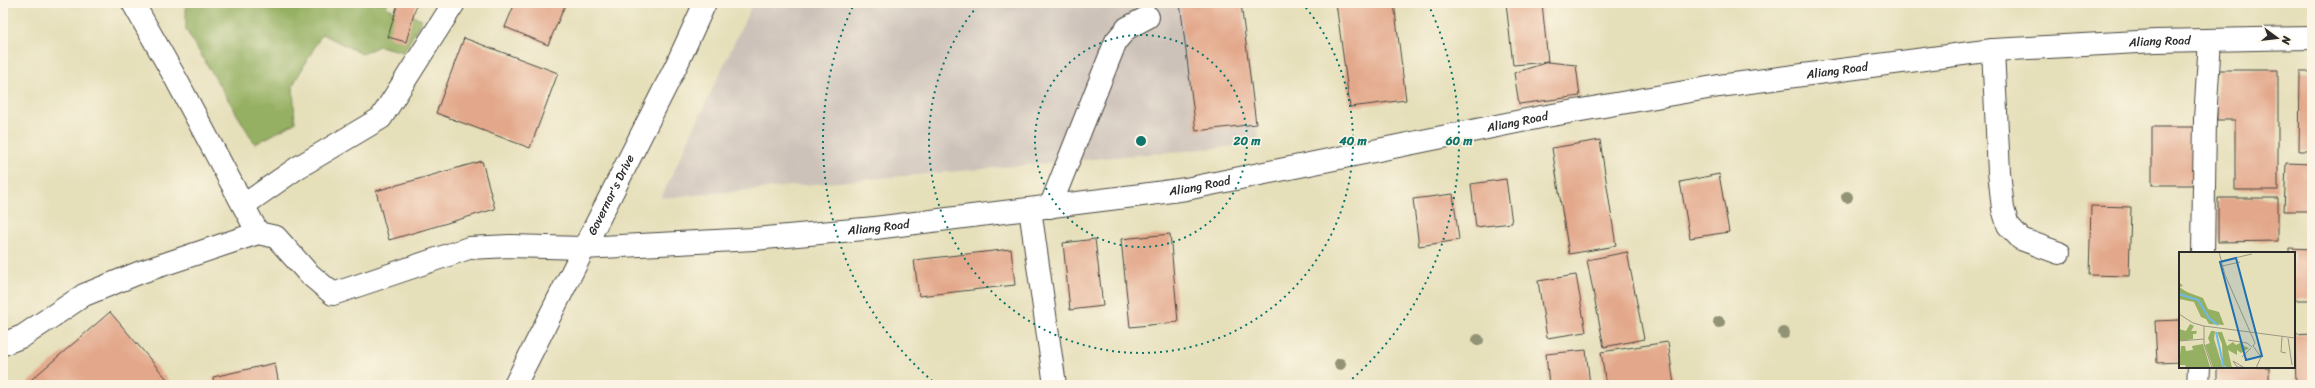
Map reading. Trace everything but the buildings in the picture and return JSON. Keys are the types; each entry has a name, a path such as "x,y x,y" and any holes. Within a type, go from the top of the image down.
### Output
{"street":[{"path":"3,344 23,336 84,295 141,272 258,233 133,3"},
{"path":"244,205 297,168 381,118 454,3"},
{"name":"Governor's Drive","path":"515,385 676,66 705,3"},
{"path":"1056,385 1040,208 1116,41 1128,28 1148,17"},
{"name":"Aliang Road","path":"258,233 276,237 308,274 333,294 469,248 510,246 583,248 754,239 875,228 1040,208 1186,189 1541,117 1719,86 1993,50 2210,40 2312,38"},
{"path":"2203,252 2205,119 2210,40"},
{"path":"1993,50 1999,172 2003,209 2008,225 2021,239 2059,253"},
{"path":"2198,385 2199,368"}],"shaded area":[{"path":"753,3 1242,3 1259,144 661,198"}],"green space":[{"path":"186,3 387,3 387,8 422,19 404,52 379,46 362,54 322,34 293,85 295,123 255,144 186,30"}]}
